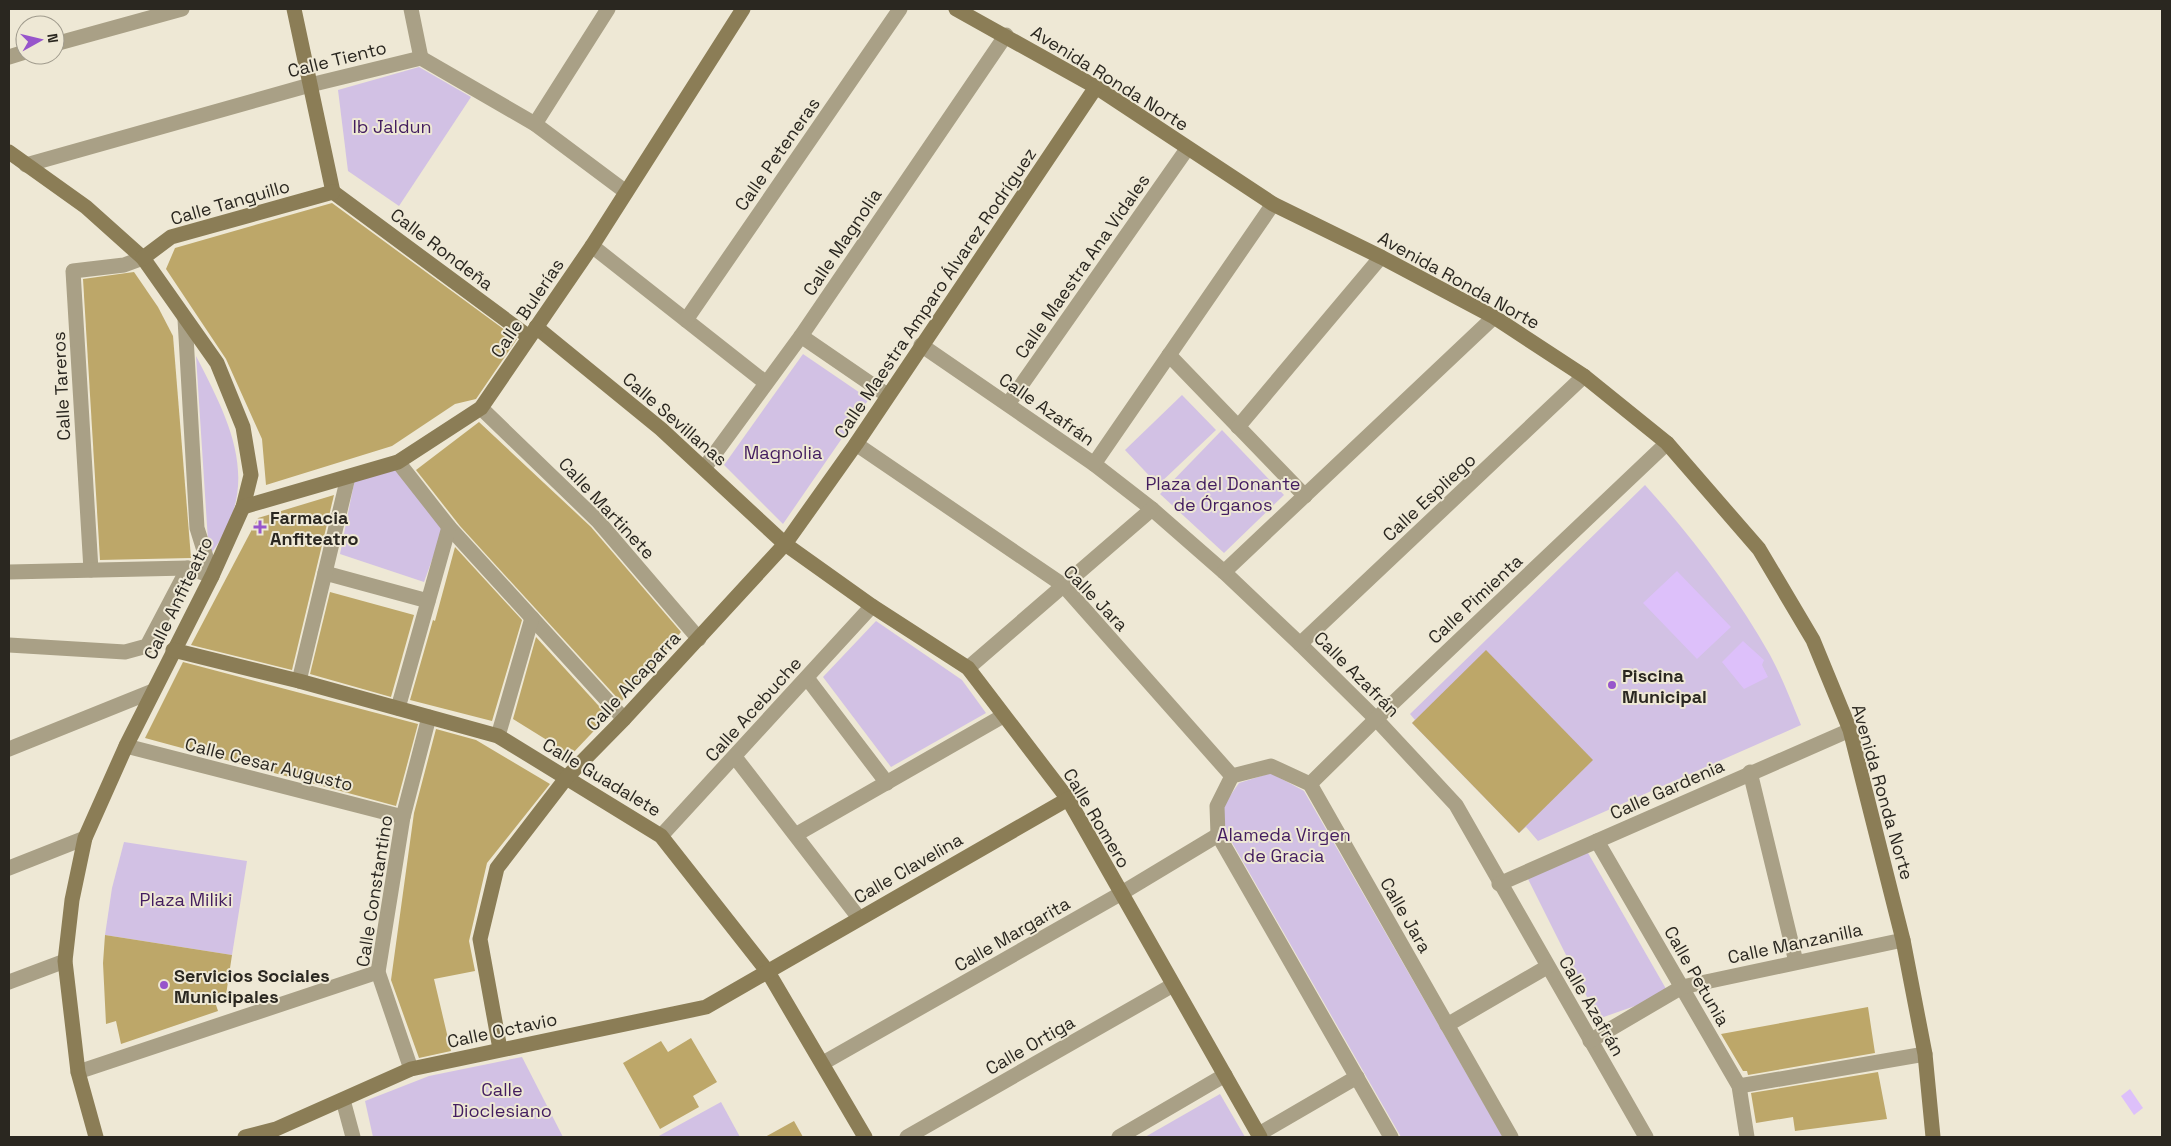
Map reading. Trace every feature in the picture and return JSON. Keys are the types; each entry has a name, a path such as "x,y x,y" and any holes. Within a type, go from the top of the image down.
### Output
{"street":[{"path":"65,41 182,9"},
{"path":"294,9 333,192"},
{"path":"411,9 421,58 535,124 626,192"},
{"path":"535,124 608,9"},
{"name":"Calle Bulerías","path":"243,507 398,462 481,408 592,246 743,9"},
{"name":"Calle Peteneras","path":"686,320 900,9"},
{"name":"Avenida Ronda Norte","path":"956,9 1006,35 1096,87 1187,149 1273,204 1381,257 1494,317 1584,376 1667,444 1759,550 1813,640 1850,730 1904,940 1925,1054 1933,1137"},
{"name":"Calle Magnolia","path":"705,467 801,336 1006,35"},
{"name":"Calle Tiento","path":"26,165 310,84 421,58"},
{"name":"Calle Maestra Amparo Álvarez Rodríguez","path":"785,544 856,444 887,395 1096,87"},
{"name":"Calle Maestra Ana Vidales","path":"1008,404 1187,149"},
{"name":"Calle Anfiteatro","path":"9,152 86,207 143,258 217,363 243,427 252,476 243,507 212,576 126,746 85,838 72,900 66,961 78,1072 96,1137"},
{"name":"Calle Tanguillo","path":"143,258 171,237 333,192"},
{"name":"Calle Rondeña","path":"333,192 533,332"},
{"path":"1094,464 1273,204"},
{"path":"592,246 766,383"},
{"path":"1238,427 1381,257"},
{"name":"Calle Tareros","path":"91,570 73,271 124,265 143,258"},
{"path":"1224,572 1494,317"},
{"path":"186,319 197,528 212,576"},
{"name":"Calle Sevillanas","path":"533,332 705,467 785,544"},
{"path":"801,336 887,395"},
{"name":"Calle Azafrán","path":"921,345 1094,464 1152,510 1224,572 1300,644 1376,719 1456,805 1646,1137"},
{"path":"1169,355 1305,496"},
{"name":"Calle Espliego","path":"1300,644 1584,376"},
{"name":"Calle Martinete","path":"481,408 598,521 699,639"},
{"name":"Calle Jara","path":"856,444 1063,585 1232,776"},
{"name":"Calle Pimienta","path":"1310,784 1376,719 1667,444"},
{"path":"398,462 449,527 624,719"},
{"path":"299,681 348,477"},
{"path":"968,668 1152,510"},
{"path":"398,708 449,527"},
{"name":"Calle Alcaparra","path":"500,1049 480,939 497,868 567,777 699,639 785,544"},
{"name":"Calle Romero","path":"785,544 872,606 968,668 1068,799 1120,894 1260,1136"},
{"path":"9,572 188,568 212,576"},
{"path":"9,645 125,652 148,646 188,568"},
{"path":"325,573 428,601"},
{"name":"Calle Acebuche","path":"661,836 872,606"},
{"path":"498,736 532,618"},
{"name":"Calle Guadalete","path":"173,650 299,681 498,736 661,836 768,972 865,1137"},
{"path":"807,678 887,783"},
{"path":"9,749 153,691"},
{"path":"797,834 1003,716"},
{"name":"Calle Constantino","path":"411,1069 378,972 403,818 429,717"},
{"name":"Calle Gardenia","path":"1500,884 1750,772 1850,730"},
{"name":"Calle Cesar Augusto","path":"126,746 403,818"},
{"path":"735,757 797,834 859,918"},
{"path":"1310,784 1271,766 1232,776 1216,806 1218,835 1391,1137"},
{"path":"1750,772 1796,962"},
{"name":"Calle Jara","path":"1310,784 1511,1137"},
{"name":"Calle Clavelina","path":"768,972 1068,799"},
{"name":"Calle Margarita","path":"823,1063 1120,894 1218,835"},
{"path":"9,868 85,838"},
{"name":"Calle Petunia","path":"1597,841 1740,1086 1747,1137"},
{"name":"Calle Manzanilla","path":"1590,1041 1682,987 1904,940"},
{"path":"9,982 66,961"},
{"path":"1447,1025 1548,967"},
{"path":"78,1072 378,972"},
{"name":"Calle Octavio","path":"245,1137 276,1129 411,1069 706,1007 768,972"},
{"name":"Calle Ortiga","path":"907,1137 1173,985"},
{"path":"1740,1086 1925,1054"},
{"path":"1119,1137 1225,1075"},
{"path":"1260,1136 1357,1077"},
{"path":"343,1100 353,1137"}],"green space":[{"name":"Ib Jaldun","path":"419,67 471,97 399,206 348,171 338,90"},
{"name":"Magnolia","path":"803,354 869,399 783,524 724,465"},
{"path":"196,356 221,406 230,431 236,455 238,480 235,505 226,530 209,556"},
{"path":"1182,395 1216,430 1158,485 1125,450"},
{"name":"Plaza del Donante de Órganos","path":"1222,430 1284,495 1224,553 1160,494"},
{"path":"394,464 444,527 424,582 340,554 355,478"},
{"name":"Piscina Municipal","path":"1645,485 1696,545 1757,632 1774,663 1801,725 1538,841 1526,827 1519,833 1412,723 1415,720 1410,714"},
{"path":"876,621 962,680 986,713 891,767 823,677"},
{"name":"Alameda Virgen de Gracia","path":"1271,773 1304,791 1503,1137 1401,1137 1226,832 1223,806 1239,783"},
{"name":"Plaza Miliki","path":"124,842 247,861 232,955 105,935 112,888"},
{"path":"1584,846 1669,994 1598,1019 1525,873"},
{"name":"Calle Dioclesiano","path":"522,1057 563,1137 373,1137 365,1101 429,1076"},
{"path":"1220,1094 1245,1137 1145,1137"},
{"path":"721,1102 740,1137 657,1137"}],"shaded area":[{"path":"1677,571 1731,627 1697,659 1643,603"},
{"path":"1743,641 1764,660 1762,665 1768,677 1744,689 1722,662"},
{"path":"2130,1089 2143,1108 2134,1115 2121,1096"}],"building":[{"path":"332,203 517,339 476,399 455,404 392,446 266,485 262,439 226,359 166,269 175,248"},
{"path":"134,272 158,307 173,336 191,558 100,560 83,279"},
{"path":"479,422 591,527 681,632 621,702 460,526 416,470"},
{"path":"334,495 292,670 191,645 258,518"},
{"path":"455,547 522,620 492,721 410,700 433,620 435,621"},
{"path":"330,592 414,615 391,697 310,674"},
{"path":"536,637 608,716 571,755 513,719"},
{"path":"1486,650 1593,760 1519,833 1412,723"},
{"path":"183,662 418,724 396,806 145,738"},
{"path":"436,729 476,740 550,784 487,863 469,941 475,971 434,979 451,1051 419,1058 391,980 414,813"},
{"path":"105,935 232,955 226,995 214,999 218,1011 121,1044 116,1021 106,1024 103,963"},
{"path":"1868,1007 1875,1053 1748,1075 1747,1071 1743,1071 1721,1034"},
{"path":"691,1038 717,1082 693,1096 699,1107 660,1129 623,1063 661,1041 668,1052"},
{"path":"1878,1072 1887,1119 1795,1131 1793,1117 1756,1123 1751,1093"},
{"path":"794,1121 803,1137 765,1137"}],"place":[{"name":"Farmacia Anfiteatro","path":"260,527"},
{"name":"Piscina Municipal","path":"1612,685"},
{"name":"Servicios Sociales Municipales","path":"164,985"}]}
